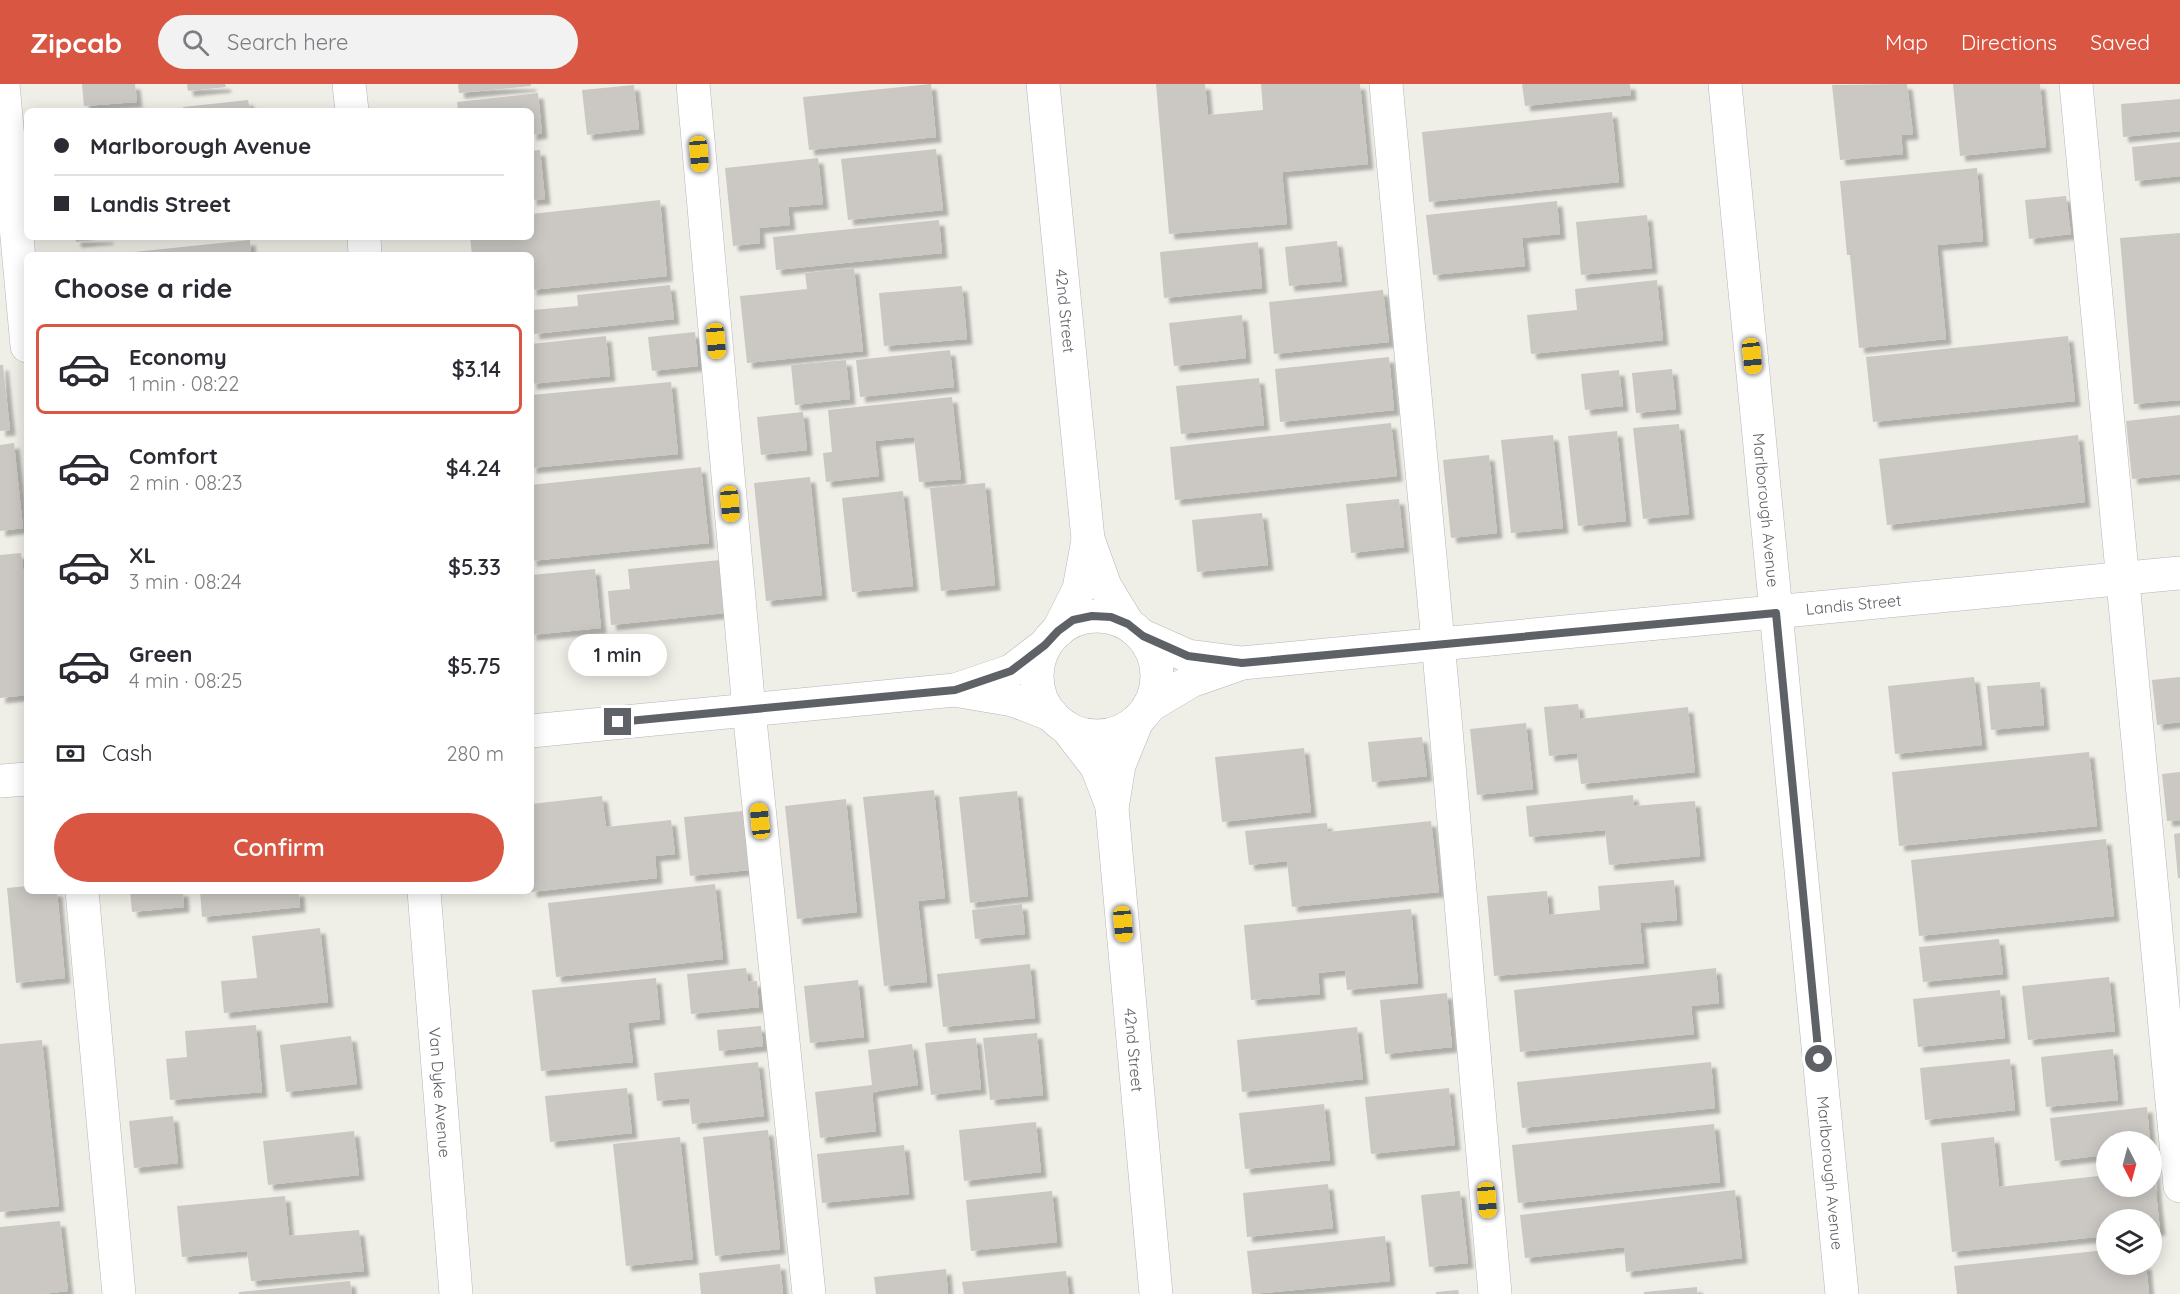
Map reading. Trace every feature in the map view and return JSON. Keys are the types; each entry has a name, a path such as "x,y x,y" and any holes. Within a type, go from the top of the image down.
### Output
{"street":[{"path":"3,84 24,313"},
{"path":"350,84 352,108"},
{"path":"693,84 749,710 809,1294"},
{"name":"42nd Street","path":"1043,84 1088,539 1105,586 1135,630"},
{"path":"1386,84 1495,1294"},
{"name":"Marlborough Avenue","path":"1725,84 1842,1294"},
{"path":"2076,84 2180,1186"},
{"name":"42nd Street","path":"1051,638 1079,589 1088,539"},
{"name":"Landis Street","path":"1135,630 1188,656 1242,663 2180,573"},
{"path":"534,731 955,690 1011,671 1073,620 1092,616 1111,617 1135,630 1153,652 1157,670 1156,689 1143,714 1121,730 1103,735 1084,734 1013,700 955,690"},
{"path":"1051,638 1038,662 1037,681 1042,699 1059,721"},
{"name":"Landis Street","path":"1143,714 1191,681 1242,663"},
{"name":"42nd Street","path":"1143,714 1119,765 1112,808 1156,1294"},
{"name":"42nd Street","path":"1059,721 1097,767 1112,808"},
{"path":"0,781 24,779"},
{"path":"82,894 119,1294"},
{"name":"Van Dyke Avenue","path":"424,894 456,1294"}],"building":[{"path":"82,84 135,84 137,102 84,106"},
{"path":"187,84 225,84 226,87 188,91"},
{"path":"458,84 531,84 531,86 459,93"},
{"path":"931,84 936,137 809,150 803,97"},
{"path":"1156,84 1205,84 1208,115 1263,110 1261,84 1360,84 1368,164 1282,172 1287,224 1169,234"},
{"path":"1522,84 1630,84 1631,95 1525,106"},
{"path":"1907,84 1913,134 1901,135 1903,154 1840,160 1832,85"},
{"path":"1953,84 2040,84 2046,147 1960,156"},
{"path":"634,85 639,129 587,135 582,90"},
{"path":"538,93 542,133 534,134 534,108 458,108 457,102"},
{"path":"2180,99 2180,131 2123,137 2121,104"},
{"path":"248,100 249,108 183,108"},
{"path":"1612,112 1619,182 1429,202 1422,132"},
{"path":"2180,142 2180,176 2135,181 2132,147"},
{"path":"936,149 943,210 848,220 841,159"},
{"path":"540,150 545,199 534,200 534,151"},
{"path":"818,158 823,204 788,207 790,225 759,228 760,243 733,246 725,168"},
{"path":"1977,168 1983,241 1937,245 1946,339 1859,348 1840,181"},
{"path":"2066,196 2071,234 2029,239 2025,200"},
{"path":"660,200 667,276 534,290 534,252 472,252 470,240 534,240 534,214"},
{"path":"1557,201 1560,234 1522,238 1525,266 1433,275 1426,215"},
{"path":"1647,215 1652,268 1581,275 1576,222"},
{"path":"939,220 942,253 776,270 773,237"},
{"path":"2180,233 2180,400 2134,404 2120,238"},
{"path":"250,240 251,252 134,252"},
{"path":"1337,241 1342,281 1289,286 1285,247"},
{"path":"1258,242 1262,288 1164,298 1160,252"},
{"path":"854,268 863,351 747,363 740,296 807,289 805,273"},
{"path":"1657,280 1663,340 1531,354 1527,315 1577,310 1575,289"},
{"path":"670,285 674,319 534,334 534,310 578,306 577,295"},
{"path":"962,286 967,339 884,346 879,293"},
{"path":"1383,290 1389,342 1274,354 1269,302"},
{"path":"1242,315 1246,358 1174,366 1169,323"},
{"path":"695,332 698,366 652,371 648,337"},
{"path":"606,336 610,376 534,384 534,344"},
{"path":"2068,336 2075,401 1873,422 1866,357"},
{"path":"950,350 954,387 860,397 856,360"},
{"path":"1389,357 1394,410 1280,422 1275,369"},
{"path":"846,360 850,399 795,405 791,365"},
{"path":"0,365 3,365 10,430 0,431"},
{"path":"1672,369 1676,409 1636,413 1632,373"},
{"path":"1619,370 1623,406 1585,410 1581,374"},
{"path":"1259,378 1264,425 1181,434 1176,386"},
{"path":"671,382 678,454 534,468 534,395"},
{"path":"952,397 961,479 919,482 914,437 875,441 879,476 826,482 823,453 832,452 828,410"},
{"path":"803,412 807,450 761,455 757,417"},
{"path":"2180,415 2180,474 2132,479 2126,421"},
{"path":"1391,423 1397,476 1175,500 1170,447"},
{"path":"1679,424 1689,514 1643,519 1633,428"},
{"path":"1617,431 1626,521 1578,526 1568,436"},
{"path":"1553,435 1563,528 1511,533 1501,440"},
{"path":"2078,435 2085,502 1887,525 1879,459"},
{"path":"14,443 23,528 0,531 0,445"},
{"path":"1489,455 1497,533 1451,538 1443,460"},
{"path":"701,467 709,543 534,561 534,485"},
{"path":"810,477 822,595 766,601 754,483"},
{"path":"985,483 995,585 941,591 930,488"},
{"path":"903,491 913,586 852,592 842,498"},
{"path":"1399,499 1404,547 1351,553 1346,504"},
{"path":"1262,513 1268,565 1197,572 1192,520"},
{"path":"21,553 24,576 24,695 0,698 0,555"},
{"path":"720,560 725,613 611,625 608,591 630,589 628,569"},
{"path":"595,569 601,628 534,635 534,575"},
{"path":"1974,677 1982,745 1895,754 1888,686"},
{"path":"2180,677 2180,722 2157,725 2152,680"},
{"path":"2040,682 2044,725 1991,730 1987,686"},
{"path":"1578,704 1580,719 1688,707 1695,772 1581,784 1577,753 1549,756 1544,707"},
{"path":"1526,723 1533,789 1477,795 1470,729"},
{"path":"1422,737 1427,776 1372,782 1368,742"},
{"path":"1304,748 1311,812 1222,822 1215,757"},
{"path":"2089,752 2097,826 1899,846 1892,772"},
{"path":"2180,772 2180,820 2167,821 2162,774"},
{"path":"934,790 945,898 918,901 927,982 884,986 863,797"},
{"path":"1017,791 1028,896 970,903 959,797"},
{"path":"1633,795 1634,806 1695,801 1700,856 1609,865 1605,830 1529,837 1526,806"},
{"path":"602,796 606,827 671,820 675,854 655,856 657,878 534,892 534,804"},
{"path":"846,799 857,912 797,919 785,806"},
{"path":"743,811 749,870 690,876 684,817"},
{"path":"1431,821 1439,892 1292,907 1287,861 1249,865 1245,831 1327,823 1328,832"},
{"path":"2180,833 2180,878 2178,878 2174,834"},
{"path":"2106,839 2114,916 1919,936 1911,860"},
{"path":"1674,880 1677,920 1640,923 1644,963 1494,976 1487,896 1547,891 1549,915 1600,910 1598,886"},
{"path":"715,884 723,959 556,977 548,903"},
{"path":"24,886 24,894 57,894 65,978 16,983 7,888"},
{"path":"130,894 183,894 184,907 132,912"},
{"path":"200,894 299,894 300,907 202,917"},
{"path":"1022,904 1025,934 975,939 972,910"},
{"path":"1411,909 1418,983 1347,990 1345,970 1318,973 1320,994 1251,1000 1244,925"},
{"path":"320,928 328,1002 224,1013 221,981 257,978 252,936"},
{"path":"1999,939 2003,974 1923,982 1919,947"},
{"path":"1030,964 1035,1018 943,1027 937,974"},
{"path":"746,968 748,982 757,981 759,1007 691,1014 687,974"},
{"path":"1716,968 1719,1003 1691,1006 1694,1034 1520,1052 1514,990"},
{"path":"2109,977 2115,1031 2028,1040 2022,986"},
{"path":"656,978 660,1019 628,1023 633,1062 541,1071 532,990"},
{"path":"858,980 864,1037 810,1043 804,986"},
{"path":"2000,990 2005,1038 1918,1047 1913,999"},
{"path":"1447,993 1452,1047 1385,1054 1380,1000"},
{"path":"256,1025 262,1092 170,1100 166,1059 187,1057 185,1031"},
{"path":"761,1026 763,1046 719,1051 717,1030"},
{"path":"1357,1027 1363,1079 1242,1092 1237,1040"},
{"path":"1037,1033 1043,1095 990,1100 983,1038"},
{"path":"351,1036 357,1084 286,1092 280,1045"},
{"path":"976,1038 981,1089 931,1095 925,1043"},
{"path":"42,1040 59,1206 0,1212 0,1044"},
{"path":"912,1044 918,1085 872,1092 876,1131 820,1138 815,1092 872,1085 868,1050"},
{"path":"2113,1049 2118,1100 2046,1107 2041,1057"},
{"path":"2010,1059 2015,1110 1925,1120 1920,1068"},
{"path":"758,1062 764,1116 692,1124 689,1098 657,1101 654,1073"},
{"path":"1711,1062 1715,1108 1522,1128 1517,1082"},
{"path":"627,1088 632,1133 550,1142 545,1096"},
{"path":"1449,1088 1455,1145 1371,1154 1365,1097"},
{"path":"1324,1104 1330,1160 1245,1169 1239,1113"},
{"path":"2147,1107 2149,1131 2096,1131 2096,1156 2055,1161 2050,1118"},
{"path":"173,1116 178,1163 134,1168 129,1121"},
{"path":"1036,1122 1041,1172 964,1181 959,1130"},
{"path":"1714,1124 1720,1182 1518,1203 1512,1145"},
{"path":"768,1130 780,1249 715,1256 703,1137"},
{"path":"354,1131 359,1175 268,1185 263,1141"},
{"path":"680,1137 693,1259 626,1266 613,1144"},
{"path":"1994,1137 1999,1187 2096,1176 2096,1197 2156,1197 2158,1209 2096,1209 2096,1237 1952,1252 1941,1143"},
{"path":"904,1145 909,1194 822,1203 817,1154"},
{"path":"1328,1184 1333,1228 1247,1237 1243,1193"},
{"path":"1735,1190 1742,1258 1626,1272 1624,1247 1525,1258 1520,1215"},
{"path":"1052,1191 1057,1242 971,1251 966,1200"},
{"path":"1460,1191 1468,1263 1429,1267 1421,1195"},
{"path":"285,1196 289,1236 359,1230 364,1271 251,1281 247,1251 182,1257 177,1206"},
{"path":"60,1221 68,1291 42,1294 0,1294 0,1227"},
{"path":"1385,1236 1390,1281 1252,1294 1247,1251"},
{"path":"2096,1251 2096,1275 2147,1275 2149,1294 1957,1294 1954,1266"},
{"path":"780,1264 783,1294 701,1294 699,1273"},
{"path":"946,1269 948,1294 876,1294 874,1277"},
{"path":"1066,1271 1069,1294 964,1294 962,1282"},
{"path":"350,1281 352,1294 239,1294 239,1292"},
{"path":"1697,1287 1697,1294 1644,1294 1644,1292"},
{"path":"1458,1290 1459,1294 1436,1294 1436,1292"}],"route":[{"path":"618,722 955,690 1011,671 1073,620 1092,616 1111,617 1128,624 1143,636 1188,656 1242,663 1776,613 1819,1059"}]}
